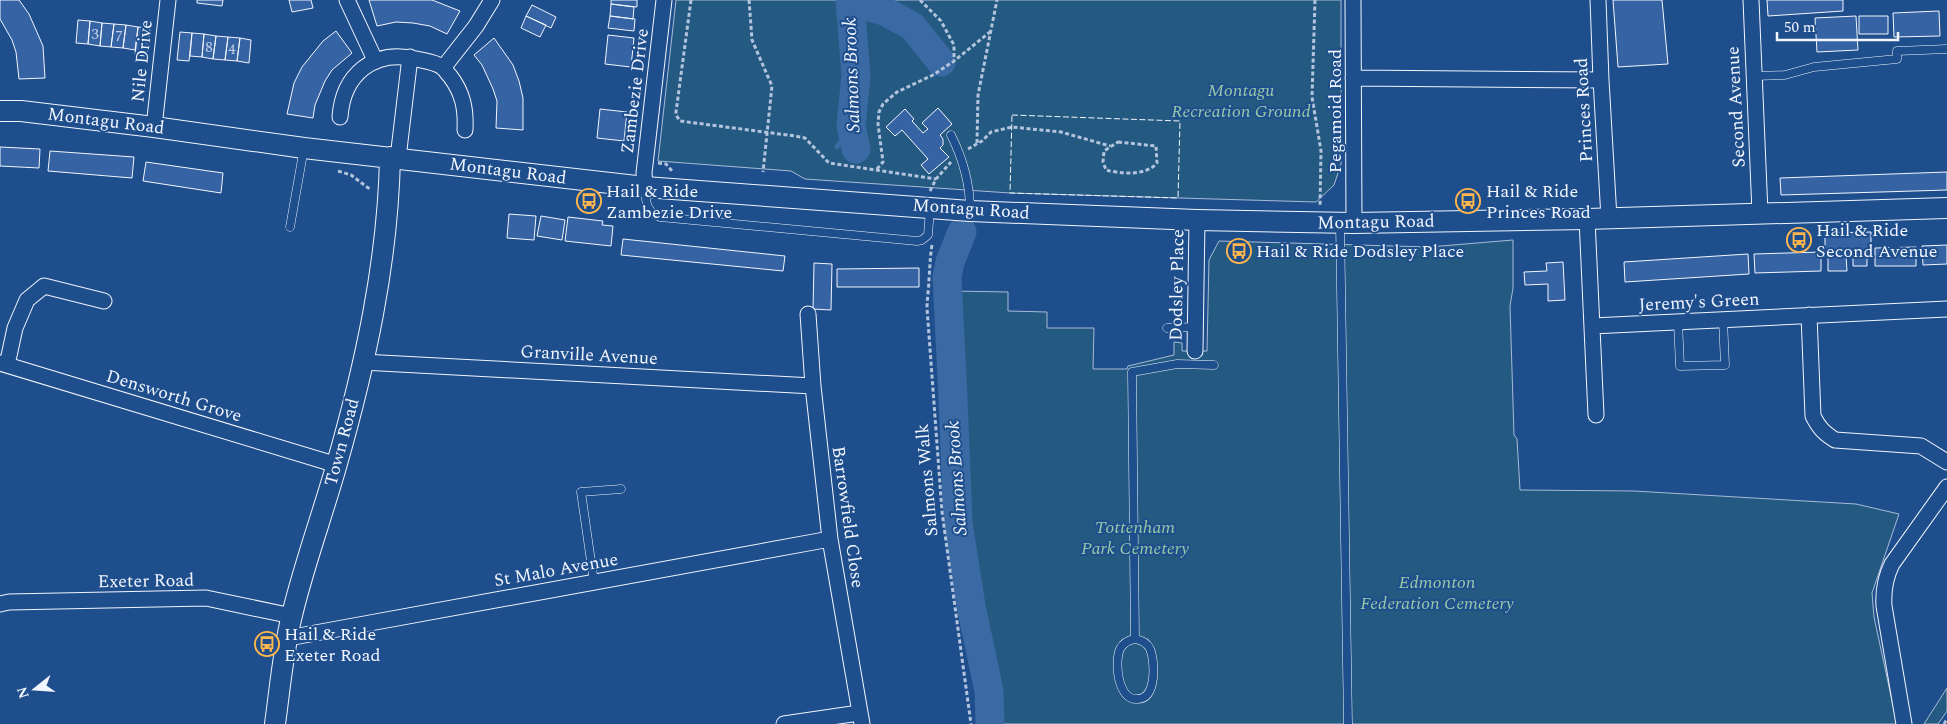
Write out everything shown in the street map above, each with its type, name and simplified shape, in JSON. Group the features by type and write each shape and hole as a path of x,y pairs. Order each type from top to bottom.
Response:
{"main road":[{"name":"Montagu Road","path":"0,111 21,111 304,148 645,187 930,199 970,210 1197,220 1347,223 1587,219 1947,208"},
{"name":"Town Road","path":"275,724 292,616 337,465 362,362 382,261 394,158"}],"street":[{"name":"Nile Drive","path":"154,127 168,0"},
{"path":"347,0 375,60"},
{"path":"443,68 476,26 492,0"},
{"name":"Zambezie Drive","path":"645,187 644,173 664,0"},
{"name":"Pegamoid Road","path":"1347,223 1353,78 1353,0"},
{"name":"Princes Road","path":"1598,0 1609,218"},
{"name":"Second Avenue","path":"1751,0 1760,213"},
{"path":"340,117 341,104 354,76 375,60 390,57 410,57 430,62 443,68 462,95 466,114 465,130"},
{"path":"394,158 410,57"},
{"path":"1353,78 1601,80"},
{"path":"1587,219 1596,415"},
{"name":"Dodsley Place","path":"1195,357 1197,220"},
{"path":"3,364 27,300 44,286 104,301"},
{"name":"Jeremy's Green","path":"1592,326 1947,309"},
{"name":"Barrowfield Close","path":"808,314 813,386 830,539 861,718"},
{"path":"1809,315 1813,416 1818,427 1825,434 1836,440 1921,446 1947,462"},
{"name":"Granville Avenue","path":"362,362 813,386"},
{"name":"Densworth Grove","path":"3,364 337,465"},
{"path":"1904,724 1883,591 1886,576 1892,564 1947,487"},
{"name":"St Malo Avenue","path":"288,638 830,539"},
{"name":"Exeter Road","path":"0,604 9,602 206,598 292,616"},
{"path":"784,724 861,718"}],"lane":[{"path":"1753,76 1785,76 1814,67 1897,59 1897,51 1947,49"},
{"path":"951,135 960,155 970,191 970,210"},
{"path":"290,227 304,148"},
{"path":"645,187 648,209 652,215 660,217 917,241 922,240 928,235 930,199"},
{"path":"1347,223 1348,724"},
{"path":"1678,322 1680,366 1725,365 1723,320"},
{"path":"1167,328 1196,327"},
{"path":"1135,639 1132,372 1177,364 1195,357 1214,365"},
{"path":"594,582 581,492 621,489"},
{"path":"1135,639 1141,640 1150,650 1153,669 1152,688 1143,698 1137,700 1130,698 1121,689 1118,669 1119,650 1128,640 1135,639"}],"path":[{"path":"690,0 676,112 677,119 684,122 805,138 829,163 936,179"},
{"path":"749,0 752,40 772,86 763,172"},
{"path":"920,0 941,21 954,45 954,61"},
{"path":"977,143 978,95 997,0"},
{"path":"1315,0 1312,97 1321,151 1320,206"},
{"path":"877,169 883,162 878,124 879,112 883,104 897,92 933,75 954,61 990,32"},
{"path":"930,199 936,179 944,168 991,132 1012,127 1061,132 1110,146 1118,142 1156,146 1157,164 1143,172 1106,170 1102,155 1110,146"},
{"path":"346,173 365,183 372,190"},
{"name":"Salmons Walk","path":"928,235 932,246 929,261 927,308 942,512 971,724"},
{"path":"1944,724 1947,719"}],"green space":[{"name":"Montagu Recreation Ground","path":"676,0 1341,0 1341,164 1334,185 1316,202 1010,193 805,179 791,171 658,161"},
{"path":"1513,240 1513,288 1510,306 1514,435 1517,439 1520,490 1634,491 1856,504 1899,514 1872,593 1874,617 1897,724 994,724 992,690 979,628 962,525 952,291 1008,292 1008,311 1047,312 1047,328 1094,328 1093,369 1127,369 1128,366 1174,355 1174,342 1182,343 1182,351 1207,351 1209,260 1219,241 1429,247"},
{"path":"1947,688 1947,711 1938,724 1924,724"}],"building":[{"path":"0,0 19,0 29,14 43,46 45,78 19,79 16,52 12,40 0,19"},
{"path":"197,0 223,0 222,6 197,3"},
{"path":"289,0 311,0 313,8 292,12"},
{"path":"369,0 432,0 460,11 447,34 430,26 413,23 396,22 377,26"},
{"path":"611,0 637,0 637,7 611,4"},
{"path":"1613,0 1662,0 1668,64 1618,67"},
{"path":"1767,0 1843,0 1843,11 1768,16"},
{"path":"611,4 634,7 633,19 610,16"},
{"path":"532,5 556,17 551,28 526,16"},
{"path":"1939,11 1940,36 1894,37 1893,13"},
{"path":"526,16 546,25 540,37 521,28"},
{"path":"610,16 635,19 634,31 608,28"},
{"path":"1856,16 1858,50 1817,52 1815,18"},
{"path":"1859,16 1888,16 1888,34 1859,34"},
{"path":"78,20 90,21 88,44 76,43"},
{"path":"90,21 102,23 100,46 88,44"},
{"path":"102,23 114,24 111,47 100,46"},
{"path":"114,24 126,25 123,48 111,47"},
{"path":"126,25 138,27 135,50 123,48"},
{"path":"138,27 150,28 147,56 135,55"},
{"path":"336,31 352,53 332,70 325,81 315,105 313,118 287,114 294,83 302,67 323,41"},
{"path":"180,32 192,33 189,61 177,60"},
{"path":"192,33 204,34 202,57 190,56"},
{"path":"204,34 216,36 213,59 202,57"},
{"path":"608,35 634,38 631,67 605,64"},
{"path":"216,36 228,37 225,60 213,59"},
{"path":"228,37 240,38 237,61 225,60"},
{"path":"240,38 251,40 249,63 237,61"},
{"path":"494,38 513,65 519,81 523,98 523,130 496,128 497,101 482,65 474,55"},
{"path":"938,108 952,124 940,135 943,139 943,145 940,148 949,157 929,174 921,165 928,159 902,130 895,136 886,127 905,109 914,119 912,121 923,133 928,129 922,123"},
{"path":"600,109 627,112 624,141 597,138"},
{"path":"0,147 40,149 39,168 0,166"},
{"path":"50,151 134,157 132,178 48,171"},
{"path":"146,162 223,173 221,193 143,181"},
{"path":"1947,172 1947,190 1781,195 1780,178"},
{"path":"509,214 536,216 534,240 507,238"},
{"path":"541,216 565,220 562,240 537,236"},
{"path":"568,217 603,221 602,225 613,226 611,246 565,241"},
{"path":"1871,232 1871,251 1867,252 1867,266 1853,266 1853,254 1846,255 1847,271 1828,271 1828,255 1825,256 1825,233"},
{"path":"623,239 785,256 783,271 621,255"},
{"path":"1947,245 1947,264 1923,265 1922,246"},
{"path":"1916,247 1916,266 1875,266 1875,248"},
{"path":"1821,252 1821,271 1755,273 1754,254"},
{"path":"1748,254 1749,274 1625,282 1624,262"},
{"path":"1563,262 1565,300 1548,301 1548,284 1525,285 1524,272 1547,271 1546,263"},
{"path":"814,263 832,264 831,310 813,309"},
{"path":"919,268 919,287 837,287 837,269"}],"waterway":[{"name":"Salmons Brook","path":"850,0 856,75 851,126 856,149"},
{"name":"Salmons Brook","path":"850,1 884,11 912,26 941,62"},
{"path":"837,147 851,126"},
{"name":"Salmons Brook","path":"962,232 950,262 947,277 958,523 971,606 989,691 990,724"}],"fence":[{"path":"1012,115 1180,121 1178,198 1010,193 1012,115"}],"place":[{"name":"Hail & Ride Zambezie Drive","path":"589,201"},
{"name":"Hail & Ride Princes Road","path":"1468,201"},
{"name":"Hail & Ride Second Avenue","path":"1799,240"},
{"name":"Hail & Ride Dodsley Place","path":"1239,251"},
{"name":"Hail & Ride Exeter Road","path":"267,644"}],"park label":[{"name":"Tottenham Park Cemetery","path":"1135,537"},
{"name":"Edmonton Federation Cemetery","path":"1437,592"}]}
